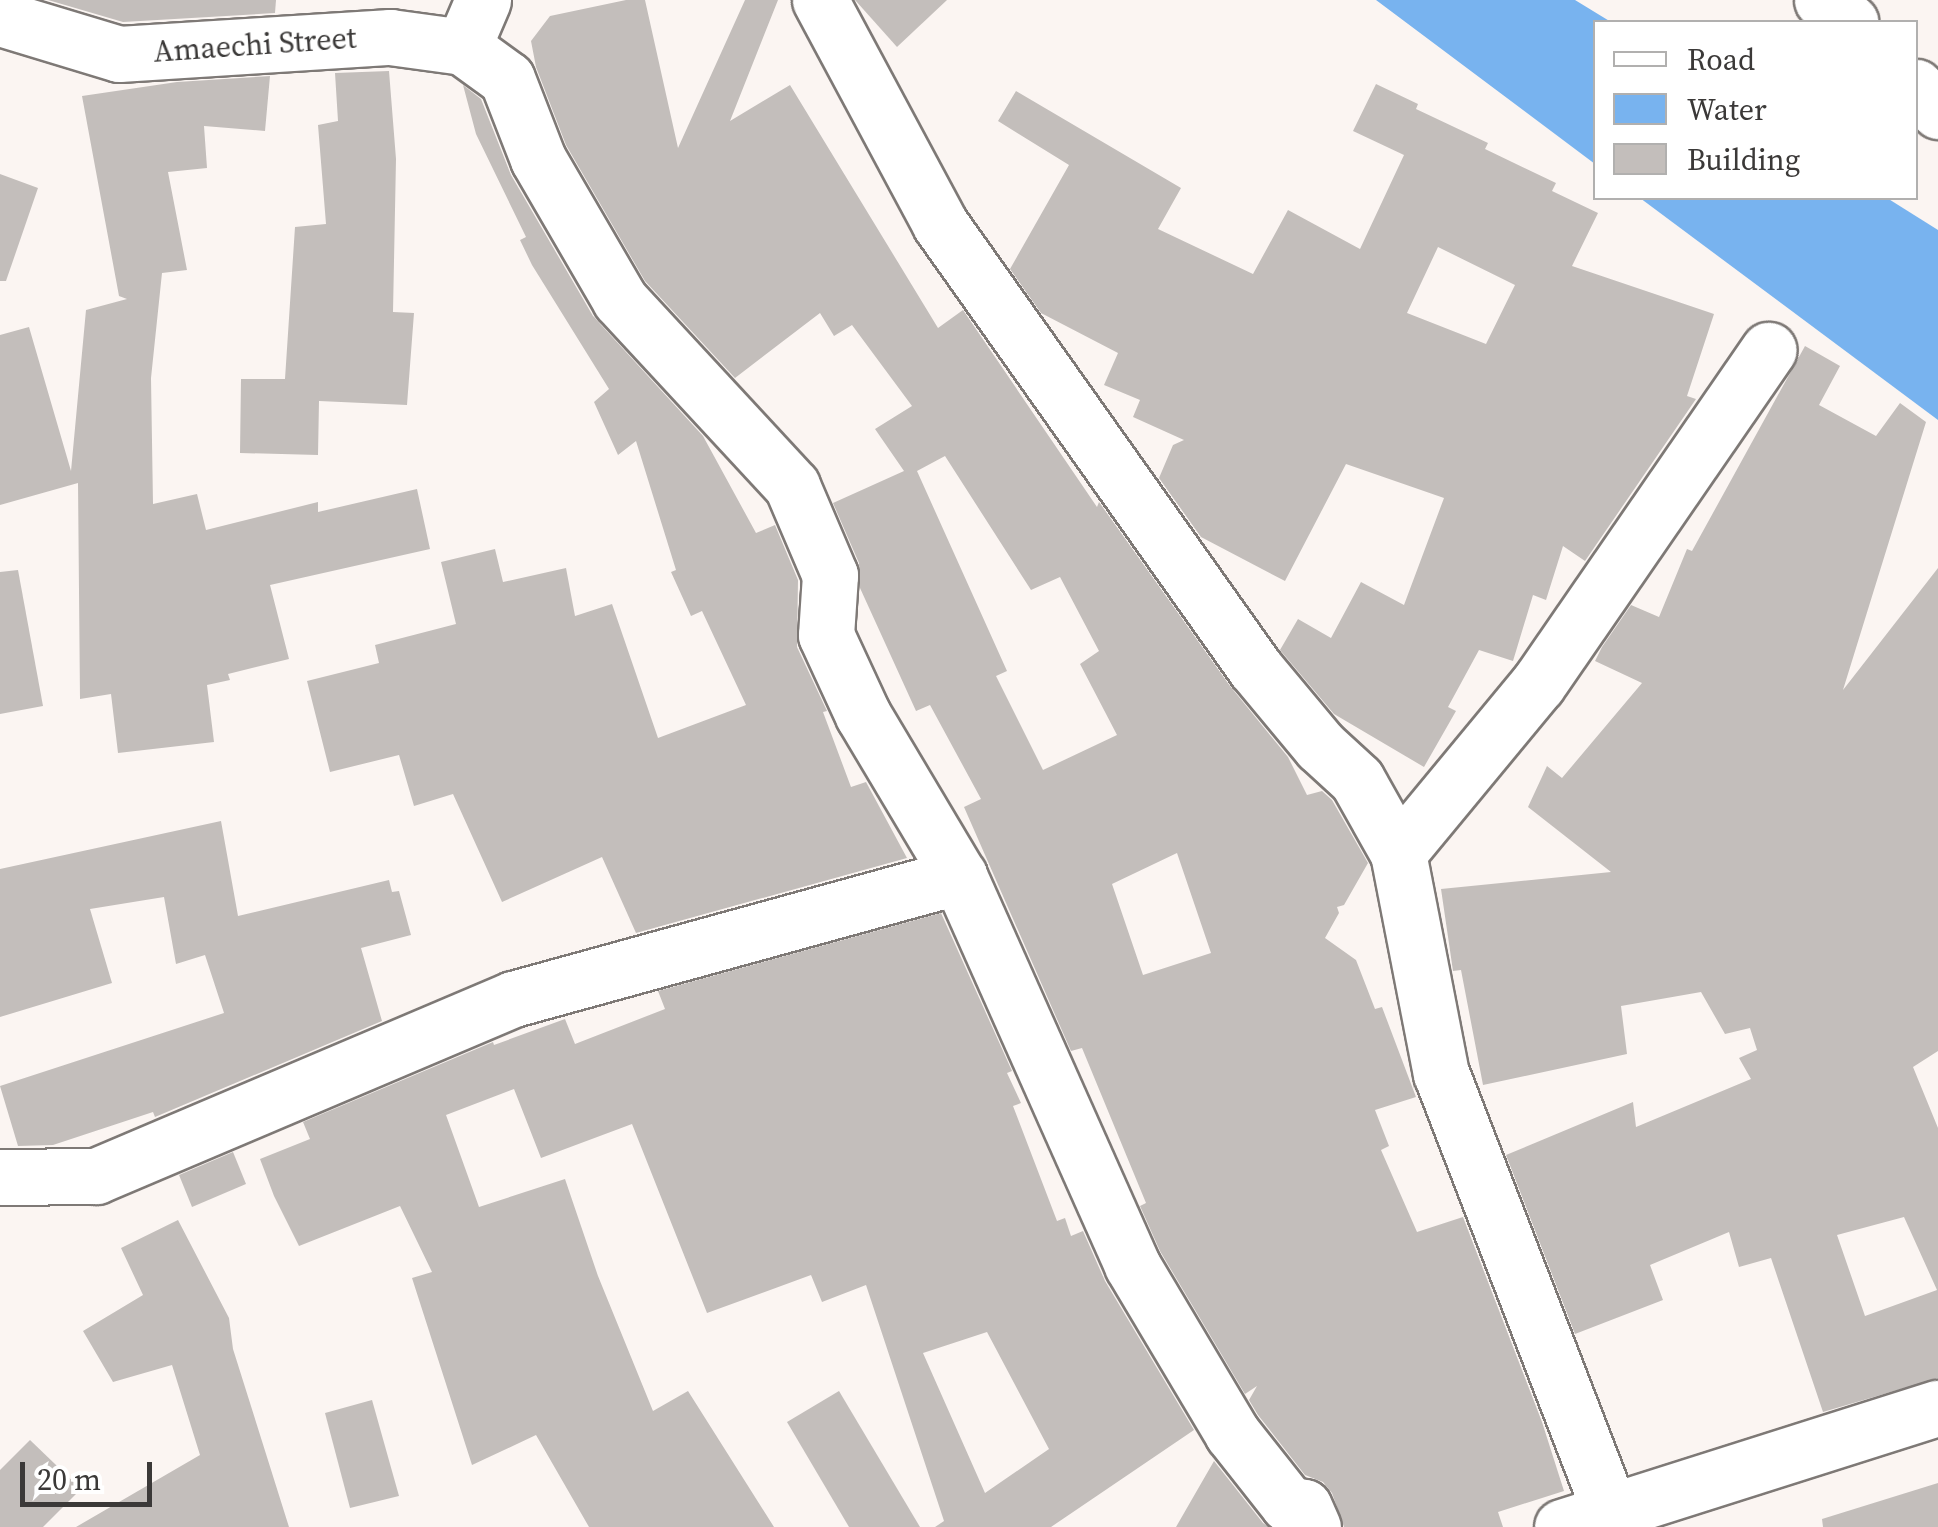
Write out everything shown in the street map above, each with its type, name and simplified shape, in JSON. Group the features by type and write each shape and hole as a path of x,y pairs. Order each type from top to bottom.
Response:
{"street":[{"path":"820,0 940,224 1255,668 1320,746 1357,780 1398,853 1441,1074 1586,1519 1938,1408"},
{"path":"1822,0 1847,20"},
{"name":"Amaechi Street","path":"0,18 119,54 390,37 473,24"},
{"path":"473,24 507,79 538,160 620,300 792,486 830,575 826,635 863,716 958,876 1132,1265 1232,1433 1288,1504 1304,1506 1313,1527"},
{"path":"1918,88 1938,110"},
{"path":"1398,853 1538,684 1768,350"},
{"path":"0,1177 96,1176 513,999 958,876"}],"water":[{"path":"1376,0 1575,0 1608,20 1593,20 1593,163"},
{"path":"1643,200 1890,200 1938,230 1938,420"}],"building":[{"path":"48,0 276,0 275,13 123,22"},
{"path":"626,0 645,0 678,148 745,0 778,0 730,121 790,85 938,328 963,310 1097,507 1099,502 1230,686 1288,757 1307,795 1322,791 1332,800 1368,863 1344,905 1337,907 1339,913 1325,938 1356,960 1375,1009 1382,1007 1416,1097 1375,1110 1389,1146 1381,1150 1417,1232 1463,1217 1542,1422 1564,1491 1498,1512 1503,1527 1344,1527 1332,1493 1323,1482 1305,1475 1258,1415 1249,1400 1257,1386 1245,1394 1160,1251 1140,1206 1146,1203 1082,1048 1071,1051 964,807 981,799 930,705 916,711 860,588 859,563 833,503 904,471 875,429 912,406 852,325 834,336 820,313 735,378 645,281 566,145 536,67 531,41 550,16","holes":["945,456 1031,590 1060,577 1099,651 1080,664 1117,735 1043,770 996,676 1007,671 917,471","1177,853 1211,953 1143,975 1112,884"]},
{"path":"855,0 947,0 897,47"},
{"path":"389,71 396,159 393,312 414,313 407,405 319,401 318,455 240,453 241,379 285,379 295,227 326,224 318,125 338,121 335,73"},
{"path":"270,76 265,131 204,126 207,168 168,172 187,270 162,273 151,378 153,504 197,494 206,530 318,502 318,512 417,489 430,549 270,585 289,659 228,674 230,680 207,685 214,742 118,753 111,694 80,699 78,483 0,505 0,335 29,327 71,471 86,310 127,299 119,296 82,96 177,82"},
{"path":"1376,84 1418,104 1416,109 1488,143 1485,149 1556,183 1552,191 1598,213 1572,266 1714,314 1687,396 1696,399 1585,561 1563,546 1546,600 1533,595 1513,661 1479,650 1448,707 1456,711 1424,767 1334,714 1280,650 1298,619 1331,638 1361,582 1404,605 1444,498 1346,464 1285,581 1201,537 1159,478 1173,445 1184,440 1133,417 1140,400 1104,385 1118,353 1041,313 1010,269 1069,165 998,121 1016,91 1181,188 1158,229 1253,274 1288,210 1360,249 1404,155 1353,131","holes":["1438,247 1515,285 1486,344 1407,313"]},
{"path":"463,85 481,99 511,175 593,316 703,436 756,533 775,525 798,580 797,647 827,711 823,712 851,787 866,782 907,858 636,933 602,857 502,902 453,794 414,806 399,755 330,772 307,681 379,663 375,645 456,624 441,562 495,549 503,582 566,568 575,616 612,604 658,738 746,705 702,611 691,616 671,572 676,570 636,441 618,455 594,402 609,389 532,265 520,240 526,237 476,134"},
{"path":"0,174 38,188 6,281 0,281"},
{"path":"1805,346 1840,366 1819,405 1876,436 1900,403 1926,422 1843,690 1938,568 1938,1051 1913,1067 1938,1128 1938,1378 1823,1412 1771,1258 1739,1267 1729,1232 1650,1265 1663,1300 1575,1334 1506,1155 1633,1102 1636,1127 1751,1079 1739,1058 1757,1050 1750,1028 1725,1034 1701,992 1621,1006 1627,1054 1483,1085 1461,970 1453,971 1441,889 1611,872 1528,807 1547,766 1562,778 1642,683 1595,661 1631,605 1659,617 1687,549 1692,551","holes":["1904,1217 1937,1290 1865,1316 1837,1235"]},
{"path":"18,570 43,706 0,714 0,572"},
{"path":"221,821 238,916 389,880 392,892 399,891 411,935 361,948 382,1021 155,1117 153,1112 53,1145 18,1146 0,1086 224,1013 205,955 176,964 164,897 90,909 112,983 0,1017 0,869"},
{"path":"941,913 1012,1071 1007,1073 1021,1103 1013,1106 1057,1221 1065,1218 1071,1236 1083,1231 1105,1281 1194,1430 1051,1527 935,1527 944,1521 866,1285 822,1302 811,1275 707,1313 632,1124 541,1158 514,1089 446,1115 479,1207 565,1179 598,1276 653,1411 688,1391 774,1527 589,1527 536,1435 472,1465 412,1278 432,1272 400,1206 299,1246 260,1159 310,1139 303,1122 493,1042 494,1045 565,1019 575,1044 665,1009 658,991","holes":["987,1332 1049,1449 985,1493 923,1353"]},
{"path":"233,1152 246,1184 192,1207 179,1175"},
{"path":"178,1220 229,1318 233,1349 289,1527 76,1527 200,1455 172,1365 113,1382 83,1331 143,1295 121,1248"},
{"path":"839,1391 920,1527 849,1527 787,1422"},
{"path":"372,1400 399,1496 350,1508 325,1413"},
{"path":"30,1440 81,1489 43,1527 0,1527 0,1470"},
{"path":"1214,1461 1263,1523 1269,1527 1176,1527"},
{"path":"1938,1483 1938,1527 1823,1527 1822,1519"}]}
